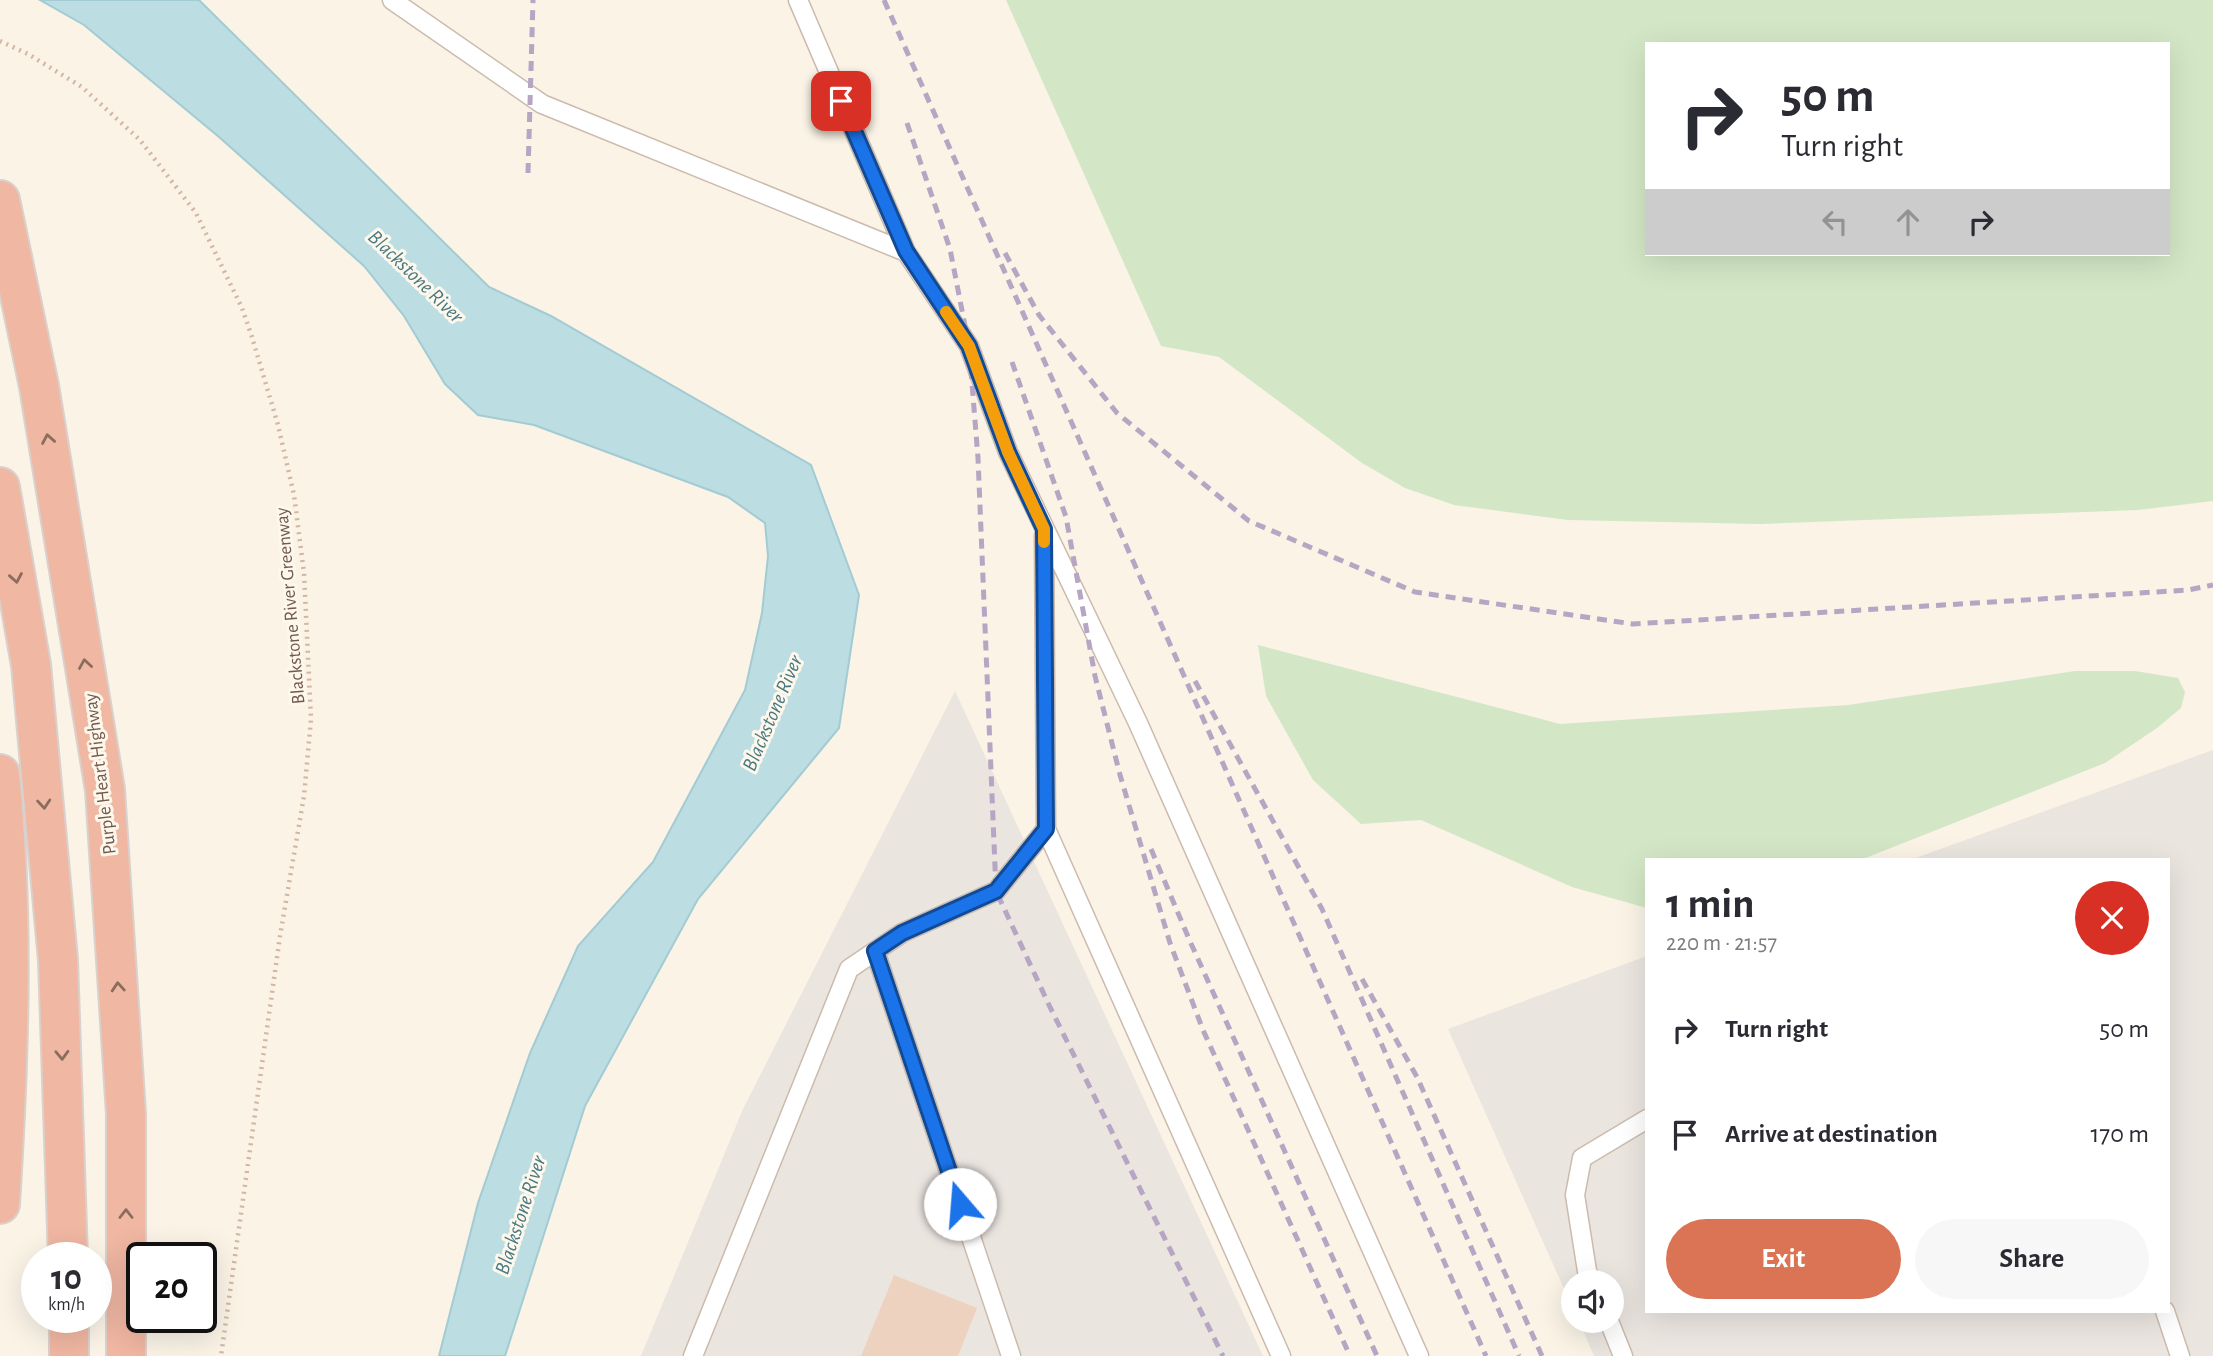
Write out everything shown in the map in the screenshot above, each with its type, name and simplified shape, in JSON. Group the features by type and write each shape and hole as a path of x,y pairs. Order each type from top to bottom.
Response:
{"highway":[{"name":"Purple Heart Highway","path":"0,200 39,386 105,790 126,1114 126,1356"},
{"path":"0,487 32,665 57,946 67,1242"},
{"path":"0,774 7,851 8,1038 0,1204"},
{"path":"69,1333 69,1356"}],"lane":[{"path":"392,0 542,104 906,251"},
{"path":"798,0 906,251 969,346 1008,452 1138,723 1419,1356"},
{"path":"1044,529 1046,829 1281,1356"},
{"path":"693,1356 849,969 902,933 996,891 1046,829"},
{"path":"875,951 1011,1356"},
{"path":"1587,1270 1575,1195 1582,1158 1645,1120"},
{"path":"2166,1313 2180,1356"},
{"path":"1614,1333 1623,1356"}],"path":[{"name":"Blackstone River Greenway","path":"0,41 82,87 140,140 196,213 242,308 278,425 294,495 307,611 311,719 304,796 280,936 221,1356"}],"shaded area":[{"path":"955,691 1263,1356 641,1356 743,1109"},
{"path":"2213,750 2213,1356 1594,1356 1584,1333 1624,1333 1624,1270 1561,1270 1561,1282 1448,1029 1645,957 1645,1313 2170,1313 2170,858 1916,858"}],"green space":[{"path":"1006,0 2213,0 2213,501 2138,510 1761,524 1568,520 1454,505 1405,488 1362,463 1219,357 1161,346"},
{"path":"1258,645 1560,724 1848,705 2075,671 2135,671 2178,678 2185,692 2181,708 2157,728 2105,763 1866,858 1645,858 1645,907 1572,887 1421,820 1361,824 1313,780 1266,696"}],"water":[{"name":"Blackstone River","path":"40,0 199,0 489,287 551,316 811,465 859,595 839,728 698,899 585,1106 505,1356 439,1356 478,1203 530,1053 578,946 653,862 745,690 762,613 768,556 765,523 728,497 534,425 478,415 445,384 404,316 364,266 219,137 84,25"}],"building":[{"path":"894,1275 977,1308 958,1356 861,1356"}],"railway":[{"path":"528,173 533,0"},
{"path":"884,0 1486,1356"},
{"path":"907,123 950,249 969,346 978,458 996,891 1049,1005 1223,1356"},
{"path":"1005,253 1039,315 1117,413 1249,521 1415,592 1633,624 2188,590 2213,585"},
{"path":"1012,362 1066,517 1095,676 1120,775 1170,943 1203,1030 1350,1356"},
{"path":"1195,681 1322,909 1519,1356"},
{"path":"1151,849 1377,1356"},
{"path":"1362,979 1417,1077 1542,1356"}],"slow traffic":[{"path":"946,312 969,346 1008,452 1044,529 1044,542"}],"route":[{"path":"841,101 906,251 969,346 1008,452 1044,529 1046,829 996,891 902,933 875,951 960,1204"}]}
